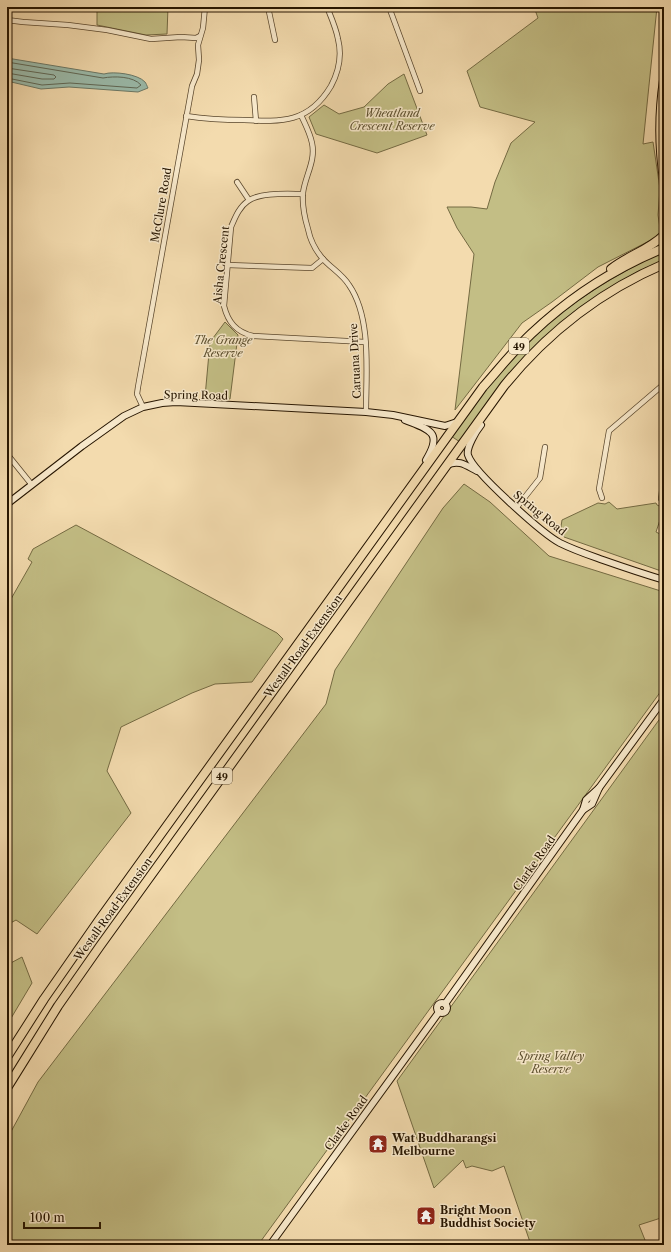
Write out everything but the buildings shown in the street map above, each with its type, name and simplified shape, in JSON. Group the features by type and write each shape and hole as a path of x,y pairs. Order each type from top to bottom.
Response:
{"highway":[{"path":"664,80 659,120 664,180"},
{"path":"594,285 612,268 626,258 650,246 664,235"},
{"name":"Westall Road Extension","path":"7,1057 48,993 94,926 483,387 530,335 564,305 594,285 634,262 664,248"},
{"name":"Westall Road Extension","path":"7,1088 58,1006 105,939 514,374 541,345 584,310 623,284 664,264"}],"main road":[{"name":"Spring Road","path":"514,374 503,394 476,432 468,453 479,472 517,508 559,543 572,549 664,580"},
{"name":"Spring Road","path":"7,504 113,423 143,407 162,403 176,402 366,412 393,415 445,426 458,422"},
{"name":"Spring Road","path":"393,415 426,429 434,438 434,446 406,494"},
{"name":"Spring Road","path":"446,466 454,462 461,463 479,472"},
{"name":"Clarke Road","path":"270,1245 439,1012 444,1013 446,1011 447,1008 445,1004 583,810 592,804 600,788 664,699"}],"street":[{"name":"McClure Road","path":"143,407 137,394 138,387 186,116 192,86 197,74 199,60 198,45 203,28 205,7"},
{"path":"268,7 275,40"},
{"path":"186,116 210,119 272,122 301,115 315,105 332,85 340,60 338,39 327,7"},
{"path":"389,7 420,91"},
{"path":"7,20 107,30 151,39 181,37 196,38 200,36"},
{"path":"254,97 256,121"},
{"name":"Caruana Drive","path":"301,115 308,130 312,144 312,159 303,194 304,212 308,230 315,247 323,259 350,285 357,300 361,313 365,342 366,412"},
{"path":"237,182 249,200 266,195 303,194"},
{"name":"Aisha Crescent","path":"249,200 236,216 231,227 224,306 226,315 234,326 243,334 253,336 365,342"},
{"path":"228,265 312,268 323,259"},
{"path":"602,498 599,489 609,431 664,384"},
{"path":"517,508 540,478 545,447"},
{"path":"7,454 32,484"},
{"path":"664,474 661,499 664,502"}],"green space":[{"path":"97,7 168,7 167,34 146,35 97,25"},
{"path":"534,7 657,7 643,144 653,142 660,189 658,215 661,235 598,267 522,323 455,410 474,254 457,228 447,207 487,209 495,182 511,143 535,122 480,107 467,71 538,18"},
{"name":"Wheatland Crescent Reserve","path":"404,74 427,135 377,153 316,134 309,117 324,105 339,114 364,107 388,84"},
{"path":"664,252 664,260 637,272 603,292 568,317 460,442 451,436 503,367 544,327 589,293 613,278"},
{"name":"The Grange Reserve","path":"225,322 238,335 230,399 205,397 210,342"},
{"path":"464,484 490,502 549,556 664,592 664,687 258,1245 7,1245 7,1139 38,1082 326,704 335,670 443,508"},
{"path":"609,502 617,509 656,503 664,508 656,532 664,536 664,572 564,537 560,533 562,520 598,503 605,504"},
{"path":"76,525 277,633 283,639 252,682 215,684 192,693 121,727 107,771 131,813 37,934 16,920 7,925 7,606 32,562 28,559 33,549"},
{"name":"Spring Valley Reserve","path":"664,713 664,1217 639,1225 647,1245 531,1245 504,1166 492,1171 472,1166 466,1168 463,1160 434,1188 397,1081"},
{"path":"22,957 32,983 7,1025 7,965"}],"water":[{"path":"7,58 104,74 119,73 131,75 142,79 148,88 138,92 69,87 41,89 7,81"}],"place":[{"name":"Wat Buddharangsi Melbourne","path":"378,1144"},
{"name":"Bright Moon Buddhist Society","path":"426,1216"}]}
